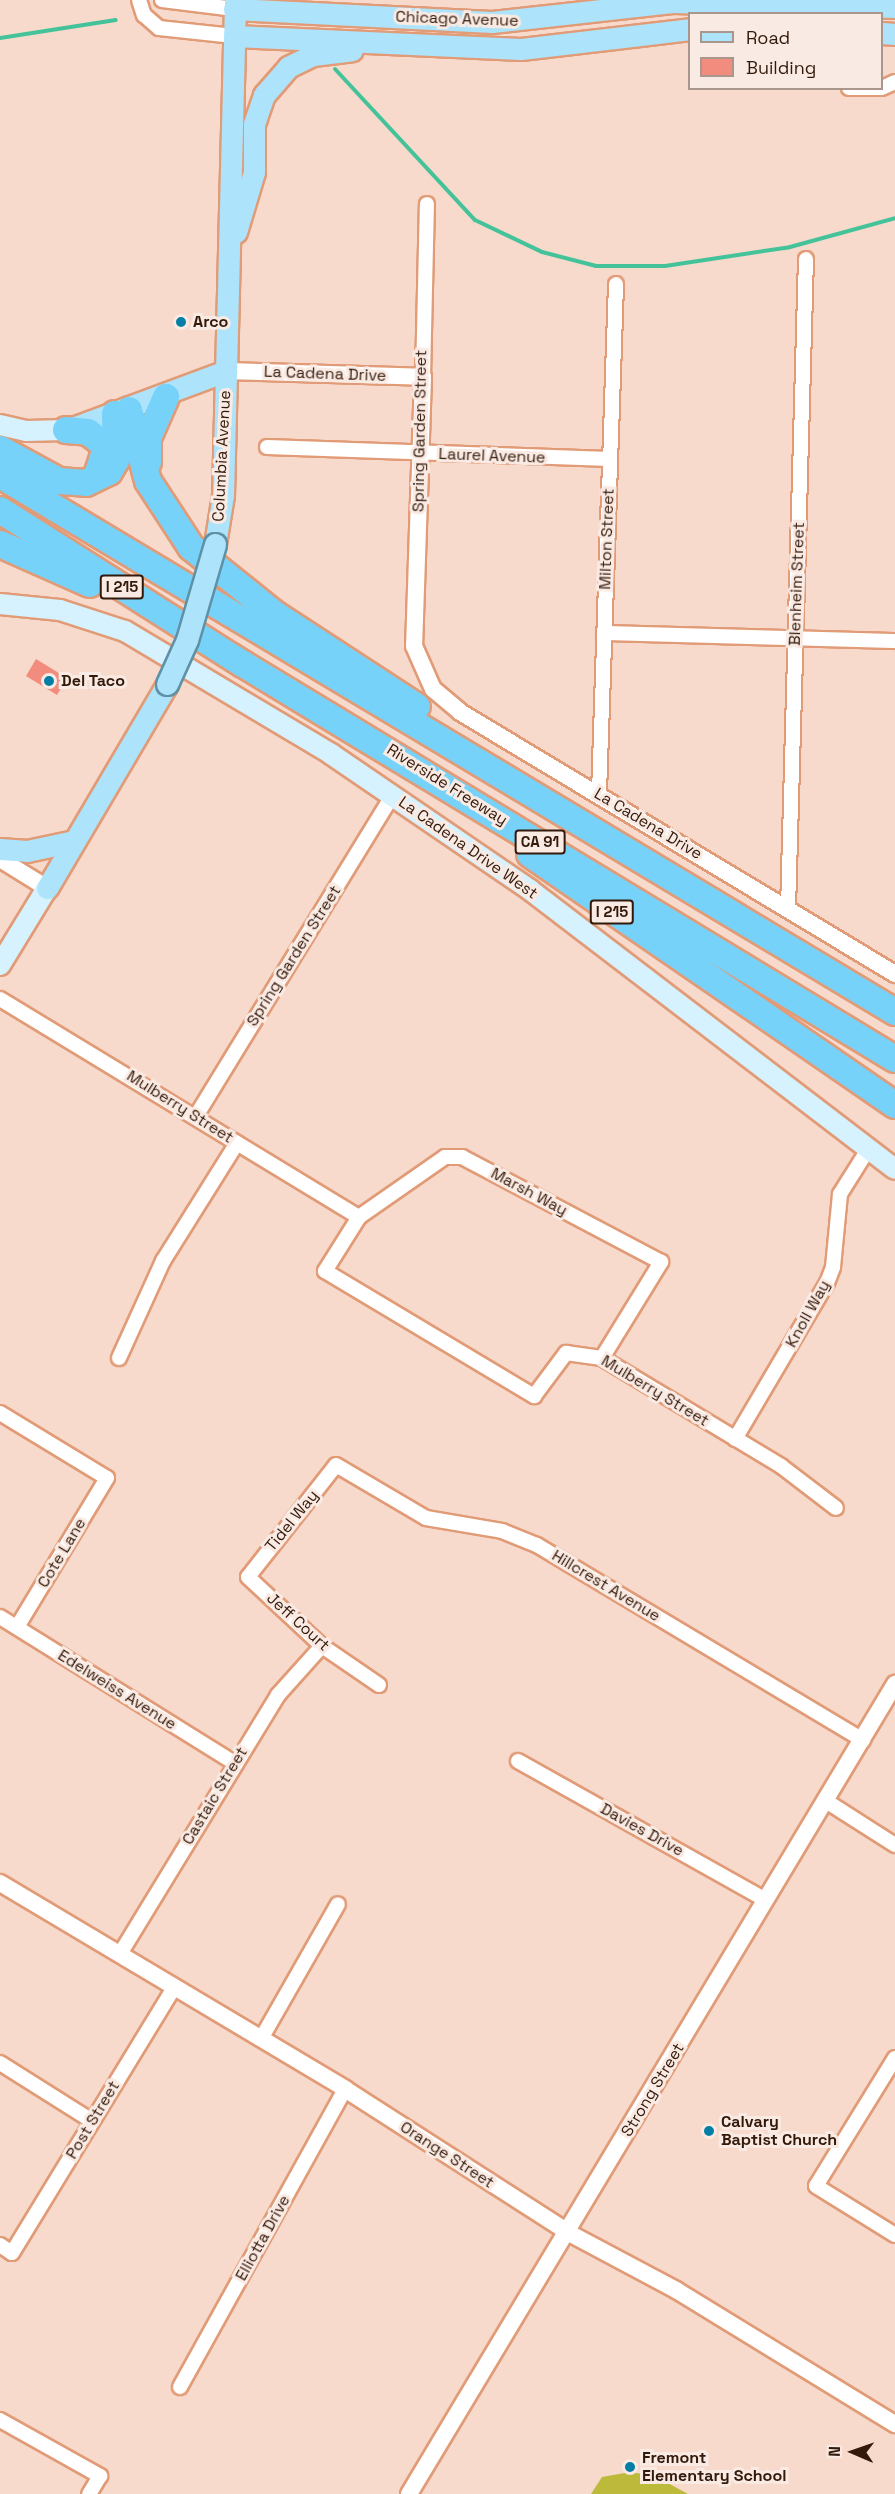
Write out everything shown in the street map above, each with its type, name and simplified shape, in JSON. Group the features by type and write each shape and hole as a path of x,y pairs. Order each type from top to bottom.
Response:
{"highway":[{"path":"148,481 148,438 166,397"},
{"path":"122,412 148,481 192,547 276,615 441,723 498,775"},
{"path":"0,449 59,481 86,483 109,472 116,460 122,412"},
{"path":"66,430 95,435 105,451 98,473 86,483"},
{"name":"Riverside Freeway","path":"0,475 895,1012"},
{"name":"Riverside Freeway","path":"0,510 243,664 332,713 895,1059"},
{"path":"0,544 85,581 209,653 243,664"},
{"name":"I 215","path":"332,713 895,1106"},
{"path":"749,971 895,1071"}],"main road":[{"name":"Chicago Avenue","path":"235,5 492,22 672,2 838,9 895,7"},
{"name":"Columbia Avenue","path":"0,965 167,684 203,594 215,544 223,495 235,5"},
{"name":"Chicago Avenue","path":"234,36 521,49 688,28"},
{"path":"229,248 254,172 255,124 276,79 288,67 313,55 418,45"},
{"path":"0,425 26,432 66,430 166,397 226,371"},
{"name":"La Cadena Drive West","path":"0,604 60,610 125,631 392,796 563,914 895,1168"},
{"path":"0,849 27,851 74,841"}],"street":[{"path":"139,0 144,15 159,28 234,36"},
{"path":"162,0 235,5"},
{"name":"Spring Garden Street","path":"417,657 427,204"},
{"name":"Blenheim Street","path":"788,910 806,259"},
{"name":"Milton Street","path":"599,794 616,284"},
{"name":"La Cadena Drive","path":"226,371 423,377"},
{"name":"Laurel Avenue","path":"267,447 610,459"},
{"path":"604,633 895,641"},
{"name":"La Cadena Drive","path":"417,657 443,700 895,974"},
{"name":"Spring Garden Street","path":"196,1116 392,796"},
{"path":"0,859 47,888"},
{"name":"Mulberry Street","path":"0,999 359,1217"},
{"path":"119,1358 163,1261 237,1143"},
{"name":"Knoll Way","path":"735,1439 827,1283 833,1267 840,1194 869,1148"},
{"name":"Marsh Way","path":"325,1271 359,1217 445,1157 462,1157 661,1262 602,1358"},
{"name":"Mulberry Street","path":"325,1271 534,1396 566,1353 602,1358 735,1439 836,1508"},
{"name":"Cote Lane","path":"0,1413 107,1478 17,1628"},
{"name":"Tidel Way","path":"248,1577 336,1465"},
{"name":"Hillcrest Avenue","path":"336,1465 426,1518 502,1531 537,1545 863,1740"},
{"name":"Jeff Court","path":"248,1577 322,1646 379,1685"},
{"name":"Edelweiss Avenue","path":"0,1617 235,1763"},
{"name":"Castaic Street","path":"120,1954 278,1695 322,1646"},
{"name":"Strong Street","path":"409,2494 568,2233 895,1684"},
{"name":"Davies Drive","path":"518,1761 766,1900"},
{"path":"826,1801 895,1845"},
{"name":"Orange Street","path":"0,1883 345,2089 568,2233 676,2290 895,2424"},
{"path":"261,2039 338,1904"},
{"name":"Post Street","path":"0,2245 12,2253 174,1988"},
{"path":"895,2058 816,2186 895,2235"},
{"path":"0,2063 92,2121"},
{"name":"Elliotta Drive","path":"180,2387 345,2089"},
{"path":"0,2420 100,2476 89,2494"}],"shaded area":[{"path":"630,2472 655,2476 688,2494 591,2494 602,2477"}],"building":[{"name":"Del Taco","path":"36,659 67,678 57,695 26,676"}],"waterway":[{"path":"0,38 116,20"},
{"path":"335,69 475,220 542,252 596,266 665,266 790,247 895,218"}],"place":[{"name":"Arco","path":"181,322"},
{"name":"Del Taco","path":"49,681"},
{"name":"Calvary Baptist Church","path":"709,2131"},
{"name":"Fremont Elementary School","path":"630,2467"}]}
